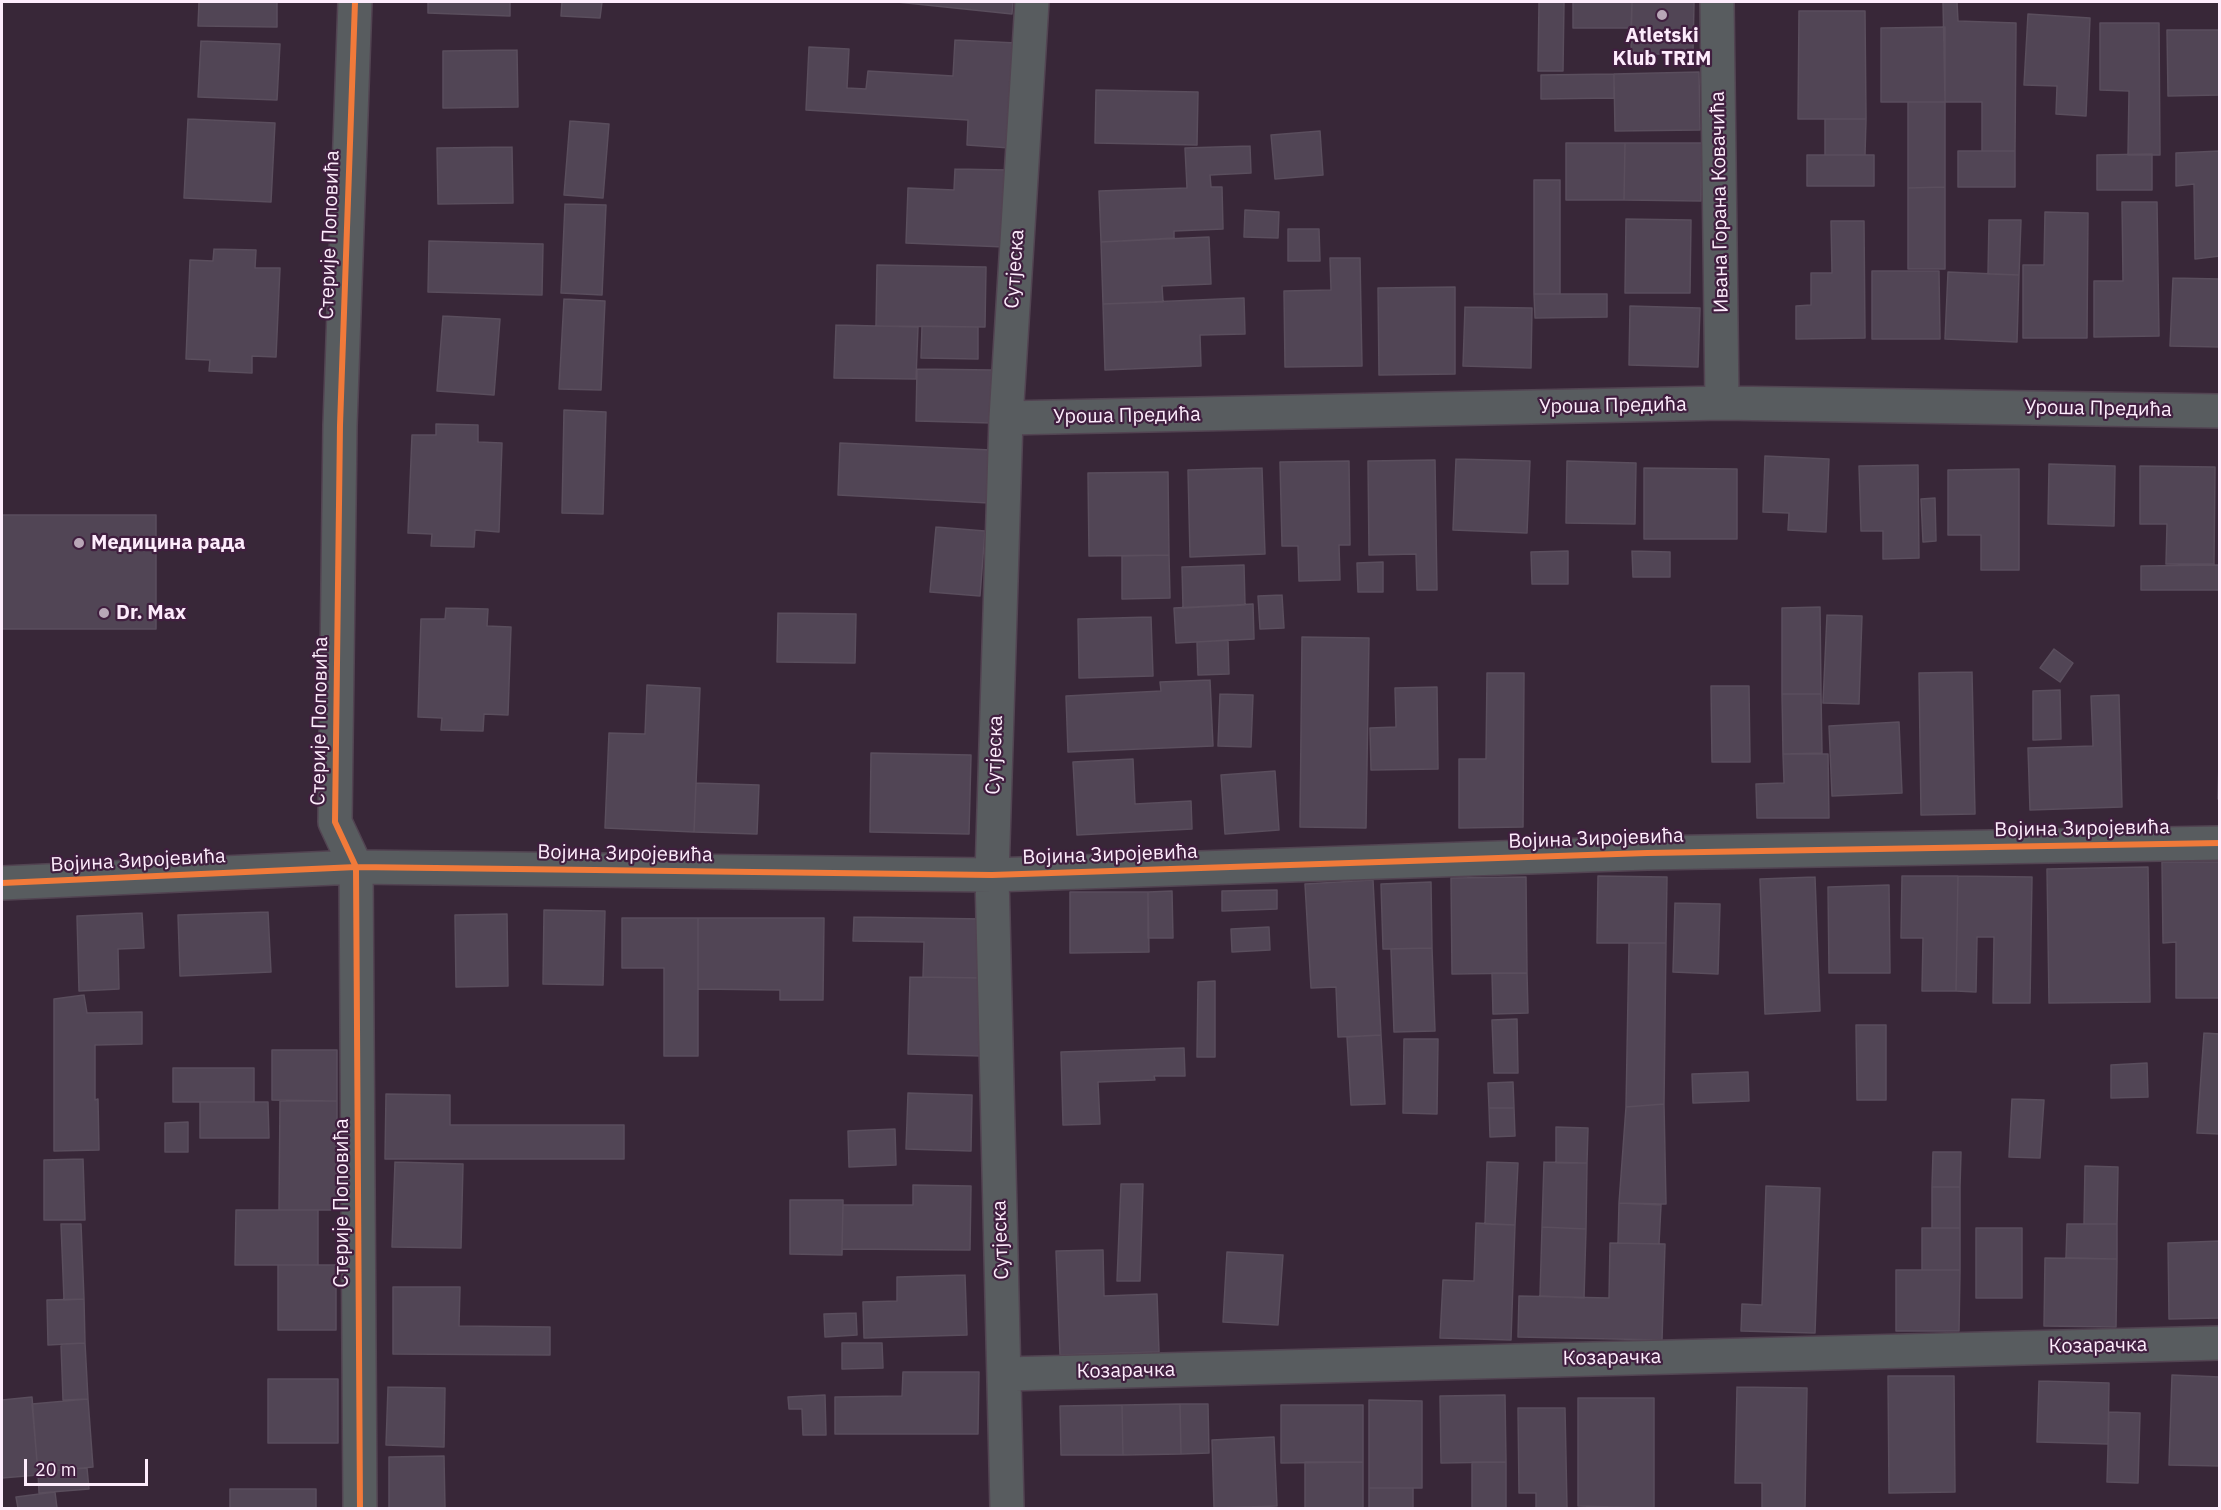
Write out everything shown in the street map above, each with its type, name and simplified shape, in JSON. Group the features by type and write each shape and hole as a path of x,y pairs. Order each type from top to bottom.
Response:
{"street":[{"name":"Стерије Поповића","path":"355,2 339,425 335,822 356,867 360,1509"},
{"name":"Сутјеска","path":"1007,1509 992,875 1006,418 1032,2"},
{"name":"Ивана Горана Ковачића","path":"1717,2 1722,403"},
{"name":"Уроша Предића","path":"1006,418 1722,403 2220,411"},
{"name":"Војина Зиројевића","path":"2,884 356,867 992,875 1635,853 2220,843"},
{"name":"Козарачка","path":"1005,1374 2220,1343"}],"building":[{"path":"199,2 277,2 277,27 198,26"},
{"path":"428,2 510,2 510,16 428,13"},
{"path":"562,2 602,2 600,18 561,16"},
{"path":"897,2 1013,2 1012,14"},
{"path":"1539,2 1564,2 1563,71 1538,71"},
{"path":"1573,2 1632,2 1631,28 1573,28"},
{"name":"Atletski Klub TRIM","path":"1632,2 1694,2 1693,54 1631,54"},
{"path":"1943,2 1957,2 1958,21 2016,23 2015,151 1982,151 1982,102 1945,102"},
{"path":"1799,11 1865,11 1866,119 1798,119"},
{"path":"2028,14 2090,18 2086,116 2056,114 2057,86 2024,85"},
{"path":"2100,23 2159,23 2160,155 2128,155 2129,91 2100,90"},
{"path":"1945,27 1945,102 1881,102 1881,28"},
{"path":"2167,30 2220,30 2220,95 2168,96"},
{"path":"955,40 1016,43 1010,148 967,145 968,120 806,110 809,47 849,49 847,88 866,89 868,71 953,76"},
{"path":"201,41 280,44 277,100 198,97"},
{"path":"517,50 518,107 443,108 443,51"},
{"path":"1699,72 1700,130 1615,131 1614,74"},
{"path":"1614,74 1614,98 1541,99 1541,75"},
{"path":"1096,90 1198,92 1197,145 1095,143"},
{"path":"1908,102 1945,102 1945,187 1908,188"},
{"path":"188,119 275,123 271,202 184,198"},
{"path":"1825,119 1866,119 1865,155 1825,155"},
{"path":"570,121 609,124 603,198 564,195"},
{"path":"1320,131 1323,175 1275,179 1271,135"},
{"path":"1566,143 1625,143 1624,200 1566,200"},
{"path":"1625,143 1702,143 1701,201 1624,200"},
{"path":"1250,146 1251,173 1210,175 1211,187 1222,187 1223,229 1174,231 1174,238 1101,242 1099,191 1187,188 1185,148"},
{"path":"512,147 513,203 438,204 437,148"},
{"path":"1958,151 2015,151 2015,187 1958,187"},
{"path":"2220,151 2220,256 2195,259 2194,184 2176,186 2176,153"},
{"path":"2152,154 2152,190 2097,190 2097,155"},
{"path":"1807,155 1874,155 1874,186 1807,186"},
{"path":"955,169 1008,170 1005,247 906,243 908,188 954,190"},
{"path":"1534,180 1560,180 1560,294 1534,294"},
{"path":"1945,187 1945,269 1908,269 1908,188"},
{"path":"2122,202 2157,202 2159,336 2094,337 2094,281 2123,281"},
{"path":"565,204 606,205 602,295 561,293"},
{"path":"1245,210 1279,212 1278,238 1244,237"},
{"path":"2045,212 2088,213 2087,338 2023,338 2023,265 2044,265"},
{"path":"1626,219 1691,220 1690,293 1625,293"},
{"path":"1989,220 2021,220 2019,275 1988,274"},
{"path":"1831,221 1864,221 1865,338 1796,339 1796,306 1811,305 1811,273 1832,273"},
{"path":"1288,229 1319,229 1320,261 1288,261"},
{"path":"1209,237 1211,284 1162,286 1163,302 1103,304 1101,242"},
{"path":"429,241 543,244 542,295 428,292"},
{"path":"214,249 256,250 255,268 280,268 276,357 252,356 252,373 209,371 210,360 186,359 190,260 213,261"},
{"path":"1330,258 1360,258 1362,366 1285,367 1284,291 1331,290"},
{"path":"877,265 986,267 985,327 876,326"},
{"path":"1872,271 1939,271 1940,339 1872,339"},
{"path":"1948,272 2019,275 2017,342 1945,339"},
{"path":"2173,278 2220,279 2220,347 2170,346"},
{"path":"1455,287 1455,374 1379,375 1378,288"},
{"path":"1534,294 1607,294 1607,317 1535,318"},
{"path":"1244,298 1245,334 1200,335 1201,366 1105,370 1103,304"},
{"path":"564,299 605,301 601,390 559,389"},
{"path":"1630,306 1700,308 1698,367 1629,365"},
{"path":"1465,307 1532,308 1531,368 1463,366"},
{"path":"443,316 500,319 494,395 437,391"},
{"path":"836,325 918,327 916,379 834,378"},
{"path":"922,326 978,327 978,359 921,358"},
{"path":"917,369 993,370 992,423 916,421"},
{"path":"564,410 606,412 603,514 562,513"},
{"path":"436,424 478,425 478,442 502,443 499,532 475,530 474,547 431,546 432,534 408,533 412,435 436,435"},
{"path":"840,443 991,450 989,503 838,495"},
{"path":"1765,456 1829,459 1826,532 1788,530 1789,513 1763,512"},
{"path":"1456,459 1530,461 1527,533 1453,530"},
{"path":"1435,460 1437,590 1417,590 1416,554 1369,555 1368,461"},
{"path":"1349,461 1350,545 1339,545 1340,580 1299,581 1298,546 1282,546 1280,462"},
{"path":"1567,461 1636,463 1635,524 1566,523"},
{"path":"2049,464 2115,466 2114,526 2048,524"},
{"path":"1918,465 1919,558 1883,559 1883,531 1861,531 1859,466"},
{"path":"2140,466 2215,467 2214,564 2166,564 2167,524 2140,524"},
{"path":"1262,468 1265,554 1190,557 1188,470"},
{"path":"1644,468 1737,469 1737,539 1644,539"},
{"path":"2019,469 2019,570 1981,570 1981,535 1948,535 1948,470"},
{"path":"1168,472 1169,555 1089,556 1088,473"},
{"path":"1935,498 1936,541 1923,542 1921,499"},
{"name":"Медицина рада","path":"2,515 156,515 156,629 2,629"},
{"path":"936,527 985,531 980,596 930,592"},
{"path":"1568,551 1568,584 1532,584 1531,552"},
{"path":"1632,551 1670,552 1670,577 1633,577"},
{"path":"1169,555 1170,598 1122,599 1122,556"},
{"path":"1383,562 1383,592 1358,592 1357,563"},
{"path":"1244,565 1245,605 1183,608 1182,567"},
{"path":"2220,565 2220,590 2141,590 2141,566"},
{"path":"1282,595 1284,628 1260,629 1258,596"},
{"path":"1253,604 1254,639 1176,643 1174,608"},
{"path":"1820,607 1821,694 1782,694 1782,608"},
{"path":"446,608 488,609 487,626 511,627 508,715 484,714 483,731 441,730 442,718 418,717 421,619 445,619"},
{"path":"778,613 856,614 855,663 777,662"},
{"path":"1827,615 1862,616 1859,704 1823,703"},
{"path":"1151,617 1153,676 1079,678 1078,619"},
{"path":"1302,637 1369,638 1366,828 1300,827"},
{"path":"1228,640 1229,674 1198,675 1197,642"},
{"path":"2054,649 2073,663 2060,682 2040,668"},
{"path":"1972,672 1975,814 1921,815 1919,673"},
{"path":"1487,673 1524,673 1523,827 1459,828 1459,759 1486,759"},
{"path":"1210,680 1213,746 1068,752 1066,696 1161,691 1160,682"},
{"path":"647,685 700,688 694,832 605,828 609,733 645,734"},
{"path":"1711,686 1749,686 1750,762 1712,762"},
{"path":"1437,687 1438,769 1371,770 1370,728 1396,727 1395,688"},
{"path":"2060,690 2061,739 2033,740 2033,691"},
{"path":"1220,694 1253,695 1251,747 1218,746"},
{"path":"1782,694 1821,694 1822,753 1783,754"},
{"path":"2119,695 2122,807 2030,810 2028,748 2093,746 2091,696"},
{"path":"1899,722 1902,793 1832,796 1829,726"},
{"path":"2220,724 2220,799 2218,799"},
{"path":"871,753 971,755 969,834 870,832"},
{"path":"1783,754 1828,754 1829,818 1757,818 1756,784 1784,783"},
{"path":"1133,759 1135,804 1191,801 1192,829 1077,835 1073,762"},
{"path":"1275,771 1279,830 1225,834 1221,775"},
{"path":"696,783 759,785 757,834 694,832"},
{"path":"2162,862 2220,862 2220,998 2176,998 2176,942 2163,943"},
{"path":"2148,867 2150,1002 2049,1003 2047,869"},
{"path":"1598,876 1667,877 1666,943 1597,943"},
{"path":"1902,876 1958,876 1956,991 1922,991 1923,938 1901,938"},
{"path":"1958,876 2032,877 2030,1003 1993,1003 1994,937 1977,937 1976,992 1956,991"},
{"path":"1526,877 1527,973 1452,974 1451,878"},
{"path":"1815,877 1820,1011 1765,1014 1760,879"},
{"path":"1373,880 1381,1035 1338,1037 1336,987 1311,988 1305,884"},
{"path":"1431,882 1432,948 1383,949 1381,884"},
{"path":"1889,885 1890,973 1829,973 1828,887"},
{"path":"1277,890 1277,909 1222,911 1222,891"},
{"path":"1172,891 1173,938 1148,938 1148,892"},
{"path":"1070,892 1148,892 1149,952 1070,953"},
{"path":"1675,903 1720,904 1718,974 1673,972"},
{"path":"544,910 605,911 603,985 543,984"},
{"path":"268,912 271,972 180,976 178,915"},
{"path":"142,913 144,948 118,949 119,989 79,991 77,916"},
{"path":"507,914 508,986 456,987 455,915"},
{"path":"854,917 984,919 983,978 923,977 924,942 853,941"},
{"path":"622,918 698,918 698,1056 664,1056 664,968 622,968"},
{"path":"698,918 824,918 823,1000 780,1000 780,990 698,989"},
{"path":"1269,927 1270,950 1232,952 1231,929"},
{"path":"1629,943 1666,943 1664,1104 1626,1107"},
{"path":"1432,948 1435,1031 1394,1032 1391,949"},
{"path":"1492,973 1527,973 1528,1013 1493,1014"},
{"path":"910,977 983,978 981,1056 908,1054"},
{"path":"1215,981 1215,1057 1197,1057 1198,982"},
{"path":"84,995 87,1013 142,1012 142,1044 95,1045 95,1100 98,1099 99,1150 54,1151 54,999"},
{"path":"1517,1019 1518,1073 1494,1073 1492,1020"},
{"path":"1856,1025 1886,1025 1886,1100 1857,1100"},
{"path":"2204,1033 2220,1034 2220,1134 2197,1133"},
{"path":"1381,1035 1385,1104 1351,1105 1347,1037"},
{"path":"1404,1039 1438,1039 1437,1114 1403,1113"},
{"path":"1184,1048 1185,1076 1154,1076 1155,1080 1098,1082 1100,1124 1063,1125 1061,1052"},
{"path":"272,1050 337,1050 337,1101 272,1100"},
{"path":"2147,1063 2148,1097 2111,1098 2111,1065"},
{"path":"173,1068 254,1068 254,1102 173,1102"},
{"path":"1748,1072 1749,1101 1693,1103 1692,1074"},
{"path":"1513,1082 1514,1108 1489,1108 1488,1083"},
{"path":"908,1093 972,1095 971,1151 906,1149"},
{"path":"386,1094 450,1095 450,1125 624,1125 624,1159 385,1159"},
{"path":"2012,1099 2044,1100 2040,1158 2009,1157"},
{"path":"280,1101 337,1101 337,1210 279,1210"},
{"path":"200,1102 268,1102 269,1138 200,1138"},
{"path":"1664,1104 1666,1204 1619,1203 1626,1107"},
{"path":"1489,1108 1514,1108 1515,1136 1490,1137"},
{"path":"188,1122 188,1152 165,1152 165,1123"},
{"path":"1556,1127 1588,1128 1587,1163 1556,1163"},
{"path":"895,1129 896,1165 849,1167 848,1131"},
{"path":"1933,1152 1961,1152 1960,1187 1932,1187"},
{"path":"83,1159 85,1220 44,1220 44,1160"},
{"path":"395,1162 463,1164 461,1248 392,1247"},
{"path":"1487,1162 1518,1163 1515,1225 1485,1224"},
{"path":"1544,1162 1587,1163 1586,1229 1542,1227"},
{"path":"2085,1166 2118,1167 2117,1224 2084,1224"},
{"path":"1121,1184 1143,1184 1140,1281 1117,1281"},
{"path":"913,1185 971,1186 970,1250 842,1249 843,1205 913,1205"},
{"path":"1766,1186 1820,1188 1815,1333 1741,1331 1742,1304 1762,1305"},
{"path":"1932,1187 1960,1187 1960,1228 1932,1228"},
{"path":"790,1200 843,1200 842,1255 790,1254"},
{"path":"1619,1203 1661,1205 1659,1244 1618,1243"},
{"path":"236,1210 318,1210 318,1265 235,1265"},
{"path":"1476,1223 1515,1225 1511,1340 1440,1338 1443,1280 1474,1281"},
{"path":"61,1224 81,1224 84,1299 64,1300"},
{"path":"2067,1224 2117,1224 2117,1259 2066,1258"},
{"path":"1542,1227 1586,1229 1584,1298 1540,1296"},
{"path":"1922,1228 1960,1228 1960,1270 1922,1270"},
{"path":"1976,1228 2022,1228 2022,1298 1976,1298"},
{"path":"2220,1241 2220,1318 2169,1319 2168,1243"},
{"path":"1610,1243 1665,1244 1662,1340 1518,1337 1519,1296 1609,1298"},
{"path":"1103,1250 1104,1296 1157,1294 1159,1352 1060,1355 1056,1251"},
{"path":"1227,1252 1283,1255 1278,1325 1223,1322"},
{"path":"2045,1258 2117,1259 2116,1327 2044,1326"},
{"path":"278,1265 336,1265 336,1330 278,1330"},
{"path":"1896,1270 1960,1270 1959,1331 1896,1331"},
{"path":"965,1275 967,1335 864,1338 863,1302 897,1301 897,1277"},
{"path":"393,1287 460,1287 459,1326 550,1327 550,1355 393,1354"},
{"path":"84,1299 85,1343 48,1345 47,1300"},
{"path":"856,1313 857,1335 825,1337 824,1314"},
{"path":"85,1343 88,1399 63,1400 61,1344"},
{"path":"842,1343 882,1343 883,1368 842,1369"},
{"path":"903,1372 979,1372 978,1434 835,1434 835,1397 902,1396"},
{"path":"2172,1375 2220,1377 2220,1466 2169,1465"},
{"path":"1888,1376 1954,1376 1955,1492 1889,1493"},
{"path":"268,1379 338,1379 338,1443 268,1443"},
{"path":"2039,1381 2109,1383 2108,1444 2037,1442"},
{"path":"388,1387 445,1388 444,1447 386,1445"},
{"path":"1737,1387 1807,1388 1805,1508 1762,1508 1762,1483 1735,1483"},
{"path":"825,1395 826,1435 803,1435 802,1409 789,1409 788,1397"},
{"path":"1505,1395 1506,1462 1441,1463 1440,1396"},
{"path":"32,1397 38,1475 2,1478 2,1400"},
{"path":"1578,1398 1654,1398 1654,1508 1578,1506"},
{"path":"88,1399 93,1467 38,1472 32,1404"},
{"path":"1369,1400 1422,1401 1422,1488 1369,1488"},
{"path":"1180,1404 1208,1404 1209,1453 1181,1454"},
{"path":"1180,1404 1181,1454 1123,1455 1122,1405"},
{"path":"1122,1405 1123,1455 1061,1455 1060,1406"},
{"path":"1281,1405 1363,1405 1363,1462 1281,1463"},
{"path":"1518,1408 1565,1408 1567,1508 1536,1508 1536,1493 1519,1493"},
{"path":"2109,1412 2140,1413 2138,1483 2107,1482"},
{"path":"1274,1437 1277,1506 1214,1508 1212,1440"},
{"path":"444,1456 445,1508 389,1508 389,1457"},
{"path":"1305,1462 1363,1462 1363,1508 1305,1508"},
{"path":"1472,1462 1506,1462 1506,1508 1472,1508"},
{"path":"87,1468 89,1489 39,1493 38,1472"},
{"path":"1369,1488 1413,1488 1413,1508 1369,1508"},
{"path":"230,1489 316,1489 316,1508 230,1508"},
{"path":"55,1492 57,1508 18,1508 16,1497"}],"cycle path":[{"path":"355,2 340,425 335,822 356,867 360,1508"},
{"path":"2,883 356,867 992,875 1647,853 2220,843"}],"place":[{"name":"Atletski Klub TRIM","path":"1662,15"},
{"name":"Медицина рада","path":"79,543"},
{"name":"Dr. Max","path":"104,613"}]}
